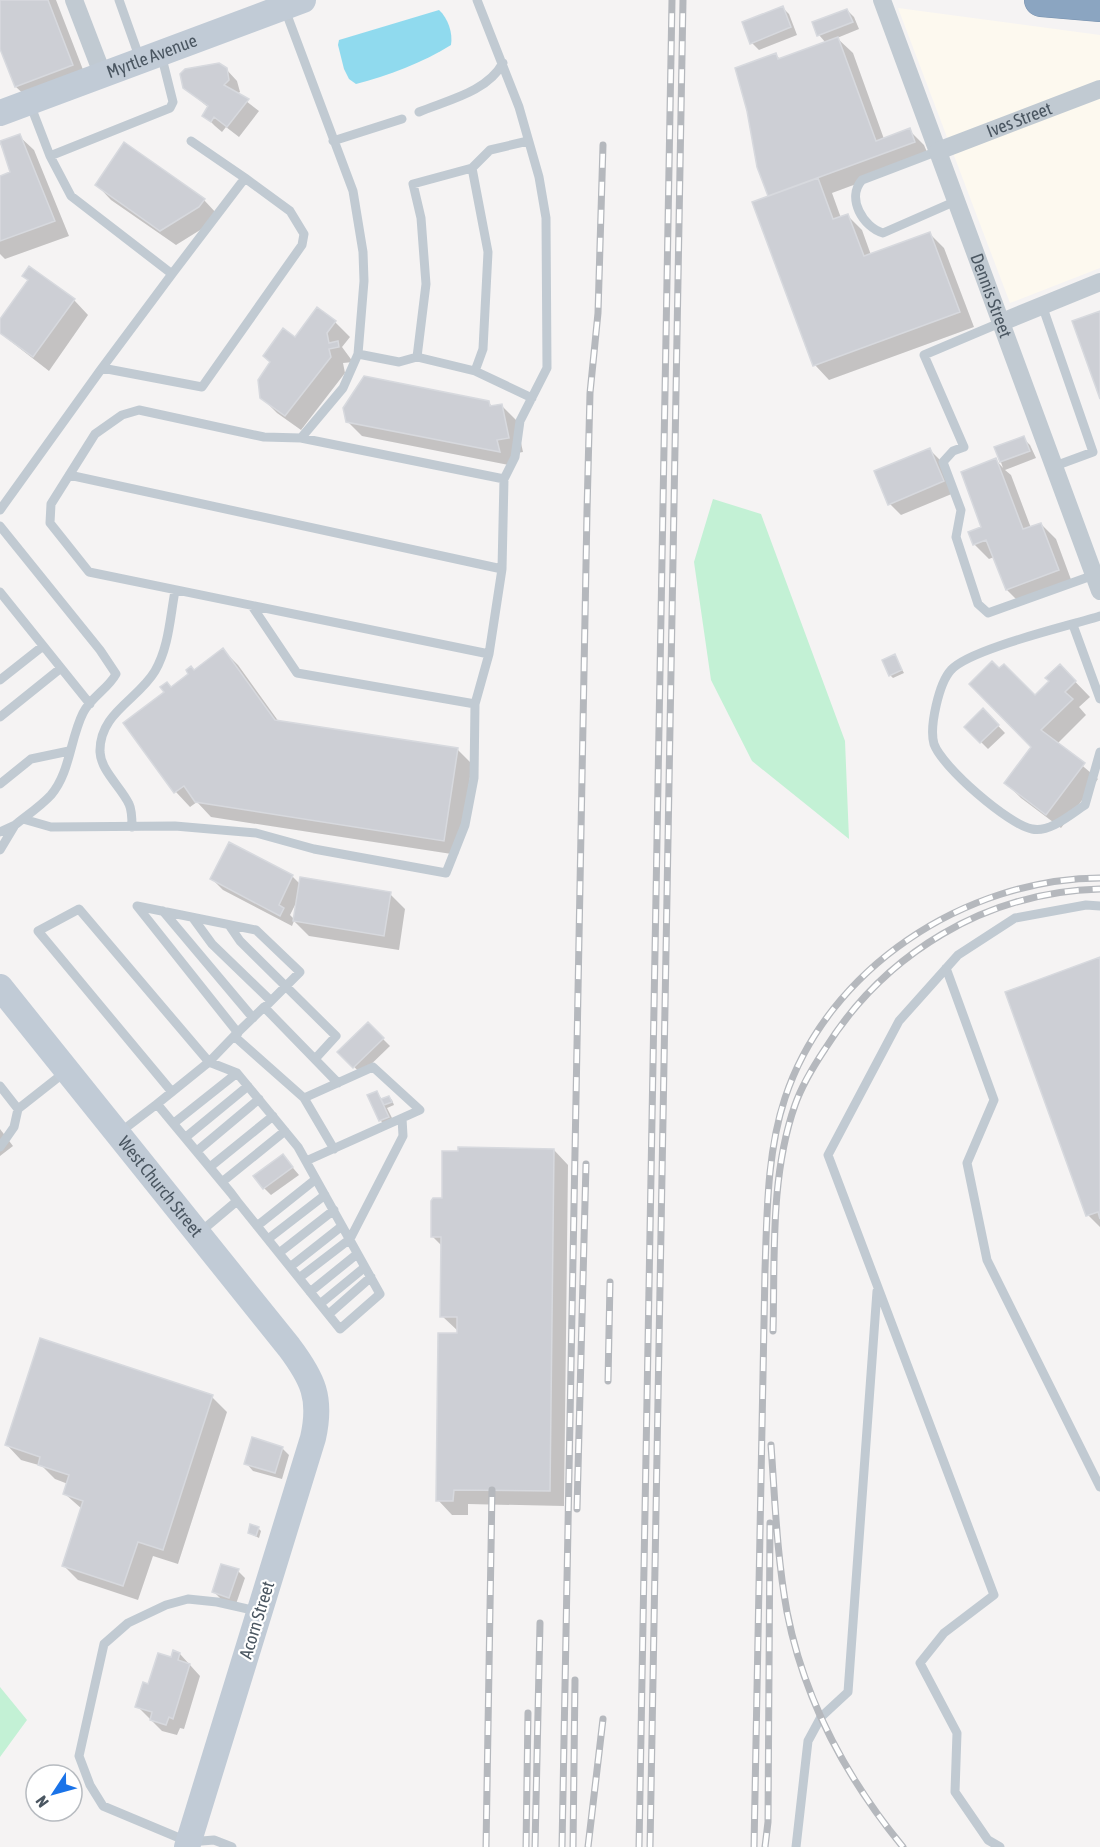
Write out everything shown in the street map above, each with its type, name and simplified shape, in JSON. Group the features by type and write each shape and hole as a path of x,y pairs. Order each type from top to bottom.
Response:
{"highway":[{"path":"1041,0 1100,6"}],"street":[{"path":"74,0 102,73"},
{"name":"Dennis Street","path":"882,0 1096,571"},
{"name":"Myrtle Avenue","path":"0,113 289,2"},
{"name":"Ives Street","path":"938,151 1100,89"},
{"path":"1002,322 1100,282"},
{"name":"West Church Street","path":"0,987 300,1362 315,1391"},
{"name":"Acorn Street","path":"188,1845 313,1438 317,1406 315,1391"}],"lane":[{"path":"50,156 170,108 173,102 119,0"},
{"path":"19,822 51,827 175,826 256,833 314,849 446,873 465,825 474,778 475,704 489,654 502,568 504,479 515,457 520,421 547,368 546,218 539,177 519,106 477,0"},
{"path":"289,2 333,141 353,191 363,252 364,281 357,354 343,388 301,438"},
{"path":"419,112 483,86 497,74 503,63"},
{"path":"29,102 50,156 71,195 172,274"},
{"path":"333,141 402,119"},
{"path":"102,368 202,387 302,245 304,234 290,211 190,141"},
{"path":"417,357 426,284 421,218 413,184 472,168 490,150 528,141"},
{"path":"938,151 862,180 857,186 855,196 862,217 871,230 883,233 956,201"},
{"path":"472,168 488,252 483,349 475,371"},
{"path":"0,510 102,368 245,178"},
{"path":"1042,305 1097,453 1055,466"},
{"path":"1002,322 924,355 964,447 953,451 944,462 961,510 956,537 978,604 987,613 1096,571"},
{"path":"357,354 399,362 417,357 475,371 532,398"},
{"path":"489,654 89,572 50,523 51,504 95,434 122,415 139,410 264,437 301,438 504,479"},
{"path":"69,475 502,568"},
{"path":"0,526 89,636 116,674 110,685 98,693 90,704 74,733 62,777 51,796 19,822 0,832"},
{"path":"132,827 130,806 100,754 102,737 108,721 148,683 163,656 175,591"},
{"path":"0,592 90,704"},
{"path":"252,606 297,673 475,704"},
{"path":"1100,616 972,656 950,670 934,709 934,744 968,787 1005,816 1033,830 1055,824 1085,805 1100,752"},
{"path":"1073,625 1100,699"},
{"path":"0,680 43,646"},
{"path":"0,717 61,668"},
{"path":"0,784 31,759 69,751"},
{"path":"0,849 19,822"},
{"path":"1000,1847 988,1840 955,1792 957,1733 920,1663 944,1633 994,1595 828,1155 899,1021 958,955 1015,918 1086,905 1100,906"},
{"path":"118,1134 209,1062 236,1034 300,972 256,930 137,906 236,1034 304,1098 334,1149"},
{"path":"157,1104 340,1329 380,1294 306,1161 285,1131 237,1073 209,1062 78,909 38,931 172,1092"},
{"path":"163,911 254,1018"},
{"path":"194,918 212,944 338,1083"},
{"path":"229,925 240,941 336,1036 315,1059"},
{"path":"946,968 994,1100 967,1163 987,1260 1100,1487"},
{"path":"304,1098 373,1067 420,1110 306,1161"},
{"path":"0,1147 14,1127 18,1109 67,1070"},
{"path":"174,1123 237,1073"},
{"path":"0,1086 18,1109"},
{"path":"186,1137 248,1086"},
{"path":"197,1151 259,1099"},
{"path":"210,1167 273,1116"},
{"path":"299,1278 350,1239 403,1136 402,1118"},
{"path":"222,1182 285,1131"},
{"path":"257,1226 316,1179"},
{"path":"268,1239 325,1195"},
{"path":"198,1234 237,1201"},
{"path":"279,1253 333,1210"},
{"path":"290,1267 342,1226"},
{"path":"310,1292 357,1254"},
{"path":"320,1304 365,1267"},
{"path":"329,1314 370,1278"},
{"path":"796,1847 808,1741 821,1717 848,1692 877,1286"},
{"path":"232,1847 214,1840 188,1845 103,1806 90,1785 79,1756 104,1644 128,1623 166,1605 188,1599 217,1602 259,1612"}],"shaded area":[{"path":"898,8 1100,35 1100,268 1010,303"}],"green space":[{"path":"713,499 761,514 845,741 849,839 752,761 711,680 694,562"},
{"path":"0,1687 27,1720 0,1757"}],"water":[{"path":"439,10 449,26 451,45 417,63 380,77 356,84 349,79 344,69 338,45 339,40"}],"building":[{"path":"0,0 48,0 73,65 15,87 0,49"},
{"path":"783,6 791,27 750,44 742,22"},
{"path":"847,9 853,22 817,36 812,22"},
{"path":"838,37 876,141 910,128 915,142 768,196 757,167 747,111 735,68 776,53 778,59"},
{"path":"219,63 227,68 229,80 224,85 249,99 227,127 214,117 211,122 202,116 208,106 183,88 180,74 185,69"},
{"path":"20,134 55,221 0,241 0,176 10,172 0,141"},
{"path":"124,142 205,199 199,207 160,231 95,185"},
{"path":"818,178 833,219 848,214 864,256 930,232 960,312 813,366 752,202"},
{"path":"29,266 75,299 33,357 0,333 0,319 28,280 22,276"},
{"path":"317,307 336,321 327,333 329,343 338,341 339,347 329,349 331,357 285,416 260,398 258,380 270,362 263,356 283,328 295,337"},
{"path":"1100,311 1100,399 1072,321"},
{"path":"364,376 489,401 490,406 502,404 509,438 497,440 500,452 346,422 343,408"},
{"path":"1024,436 1030,451 1000,462 994,447"},
{"path":"930,448 944,481 888,505 874,471"},
{"path":"996,458 1023,529 1041,523 1059,570 1006,590 986,540 973,545 968,532 981,527 961,472"},
{"path":"223,648 275,720 458,748 444,841 195,802 184,786 174,793 123,723 164,692 160,687 167,682 171,687 188,674 186,670 191,666 194,670"},
{"path":"895,654 902,670 889,676 882,660"},
{"path":"992,661 999,668 1004,664 1035,695 1049,681 1045,678 1060,664 1076,681 1065,692 1073,699 1041,730 1085,763 1046,815 1004,783 1031,747 969,684"},
{"path":"983,708 999,725 980,743 964,727"},
{"path":"229,842 293,875 279,905 284,908 280,916 210,879"},
{"path":"300,877 391,892 384,936 293,921"},
{"path":"1100,957 1100,1219 1098,1212 1086,1216 1005,992"},
{"path":"368,1022 384,1038 353,1068 337,1052"},
{"path":"377,1091 389,1117 379,1121 367,1095"},
{"path":"389,1096 392,1102 384,1105 381,1099"},
{"path":"458,1147 554,1149 550,1491 454,1490 453,1501 436,1501 438,1333 457,1333 457,1317 440,1317 441,1237 431,1237 431,1201 433,1198 442,1198 442,1151 458,1151"},
{"path":"283,1154 293,1167 263,1189 253,1176"},
{"path":"40,1338 213,1395 163,1550 138,1542 123,1586 62,1566 83,1501 63,1494 69,1475 38,1465 40,1457 5,1445"},
{"path":"252,1437 283,1447 275,1473 244,1464"},
{"path":"250,1524 259,1527 256,1536 248,1533"},
{"path":"221,1564 239,1569 229,1598 212,1592"},
{"path":"173,1650 180,1653 178,1660 190,1664 173,1719 169,1717 166,1725 150,1720 152,1712 135,1707 143,1682 148,1684 158,1653 171,1657"}],"railway":[{"path":"639,1847 672,0"},
{"path":"650,1847 683,0"},
{"path":"562,1847 587,511 590,393 598,313 603,145"},
{"path":"754,1847 766,1227 771,1161 785,1098 805,1051 833,1009 868,972 908,940 952,914 1000,895 1049,882 1100,878"},
{"path":"773,1331 775,1217 781,1160 787,1132 804,1083 849,1015 877,984 908,957 942,934 979,916 1017,902 1058,893 1100,889"},
{"path":"577,1509 586,1164"},
{"path":"608,1381 610,1282"},
{"path":"771,1445 781,1571 787,1612 804,1676 816,1707 846,1766 903,1847"},
{"path":"486,1847 492,1490"},
{"path":"765,1847 768,1822 770,1523"},
{"path":"535,1847 540,1623"},
{"path":"573,1847 575,1680"},
{"path":"526,1847 528,1713"},
{"path":"588,1847 603,1719"}]}
